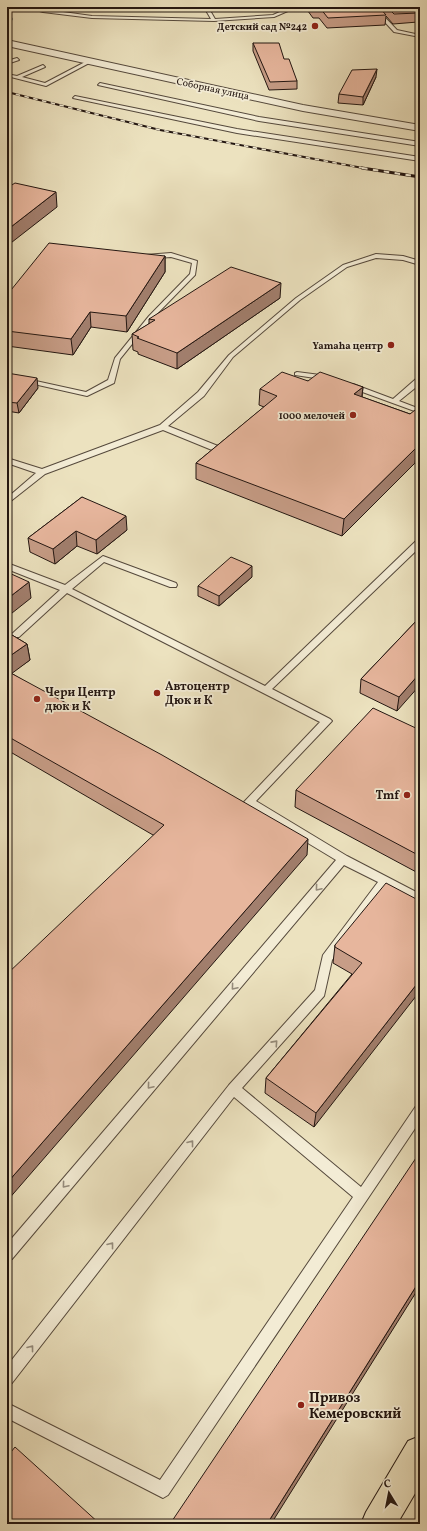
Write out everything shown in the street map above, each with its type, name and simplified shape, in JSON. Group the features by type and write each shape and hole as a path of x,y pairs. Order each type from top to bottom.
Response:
{"main road":[{"path":"378,1524 420,1453"}],"street":[{"name":"Соборная улица","path":"7,43 303,108 420,128"}],"lane":[{"path":"29,7 43,11 92,16 214,20 274,16 294,7"},
{"path":"206,7 214,20"},
{"path":"373,7 396,31 420,36"},
{"path":"7,63 17,58"},
{"path":"7,75 46,85 90,62"},
{"path":"16,78 42,66"},
{"path":"100,84 259,119 420,144"},
{"path":"75,97 237,131 420,159"},
{"path":"237,131 259,119"},
{"path":"7,375 18,380 87,394 111,381 117,358 151,318 193,274 195,262 171,254 139,257"},
{"path":"7,502 42,472 163,427 201,394 230,356 298,299 345,266 376,256 404,258 420,263"},
{"path":"297,374 326,377 420,411"},
{"path":"394,402 420,380"},
{"path":"163,427 216,448"},
{"path":"7,460 42,472"},
{"path":"266,690 420,542"},
{"path":"16,635 66,589 104,560 173,585"},
{"path":"7,566 66,589 327,721 249,802 343,859 420,899"},
{"path":"7,1254 343,859"},
{"path":"7,1378 233,1089 320,992 327,958 385,881"},
{"path":"233,1089 362,1196"},
{"path":"7,1410 164,1490 420,1110"}],"building":[{"path":"313,7 379,7 386,15 328,18 320,8 314,9"},
{"path":"387,7 414,7 419,13 394,14"},
{"path":"253,43 279,43 284,59 289,59 297,81 270,82"},
{"path":"377,69 363,97 339,94 352,70"},
{"path":"15,183 56,192 7,230 7,188"},
{"path":"49,243 165,256 126,316 90,312 71,339 7,331 7,295"},
{"path":"231,267 281,283 177,353 137,338 139,337 132,334 155,320 149,319"},
{"path":"282,372 308,381 320,372 363,387 354,394 410,414 415,410 420,411 420,448 417,447 344,519 196,463 277,396 260,389"},
{"path":"7,373 37,378 17,403 7,402"},
{"path":"82,497 126,516 96,540 76,531 53,549 28,538"},
{"path":"231,557 252,566 219,596 198,586"},
{"path":"7,572 29,582 7,599"},
{"path":"420,617 420,673 399,697 361,679"},
{"path":"7,632 27,644 7,658"},
{"path":"7,671 162,755 308,839 7,1183 7,974 164,825 7,736"},
{"path":"373,708 420,730 420,856 296,790"},
{"path":"386,883 420,901 420,980 316,1113 266,1078 362,963 335,947 335,945"},
{"name":"Привоз Кемеровский","path":"420,1152 420,1280 267,1524 170,1524"},
{"path":"15,1447 100,1524 7,1524 7,1457"}],"waterway":[{"path":"7,18 11,19"}],"railway":[{"path":"7,92 160,130 366,169"},
{"path":"366,169 420,177"}],"place":[{"name":"Детский сад №242","path":"315,26"},
{"name":"Yamaha центр","path":"391,345"},
{"name":"1000 мелочей","path":"353,415"},
{"name":"Автоцентр Дюк и К","path":"157,693"},
{"name":"Чери Центр дюк и К","path":"37,699"},
{"name":"Tmf","path":"407,795"},
{"name":"Привоз Кемеровский","path":"301,1405"}]}
